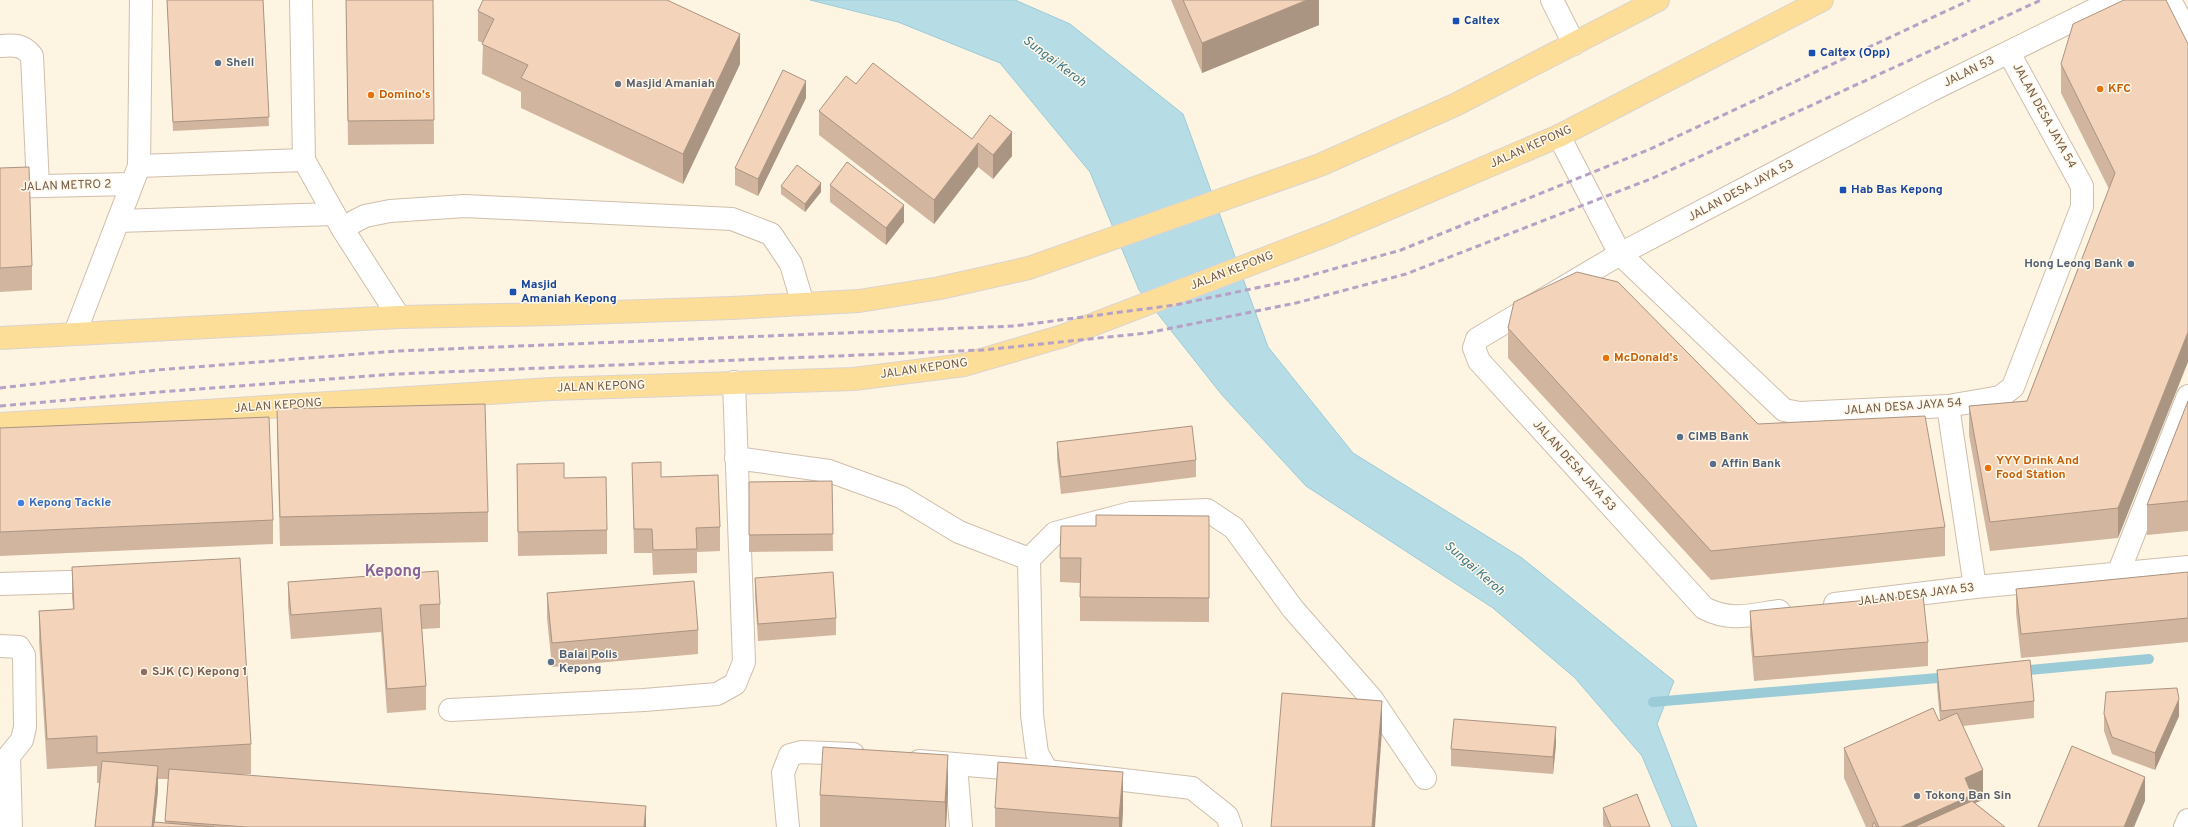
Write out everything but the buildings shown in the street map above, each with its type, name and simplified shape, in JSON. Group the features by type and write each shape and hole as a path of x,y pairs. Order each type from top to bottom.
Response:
{"main road":[{"name":"JALAN KEPONG","path":"0,424 552,389 854,378 964,365 1063,336 1329,234 1559,136 1822,0"},
{"path":"0,338 399,316 562,314 802,304 874,299 940,288 1029,268 1320,165 1454,105 1656,1"}],"street":[{"path":"75,333 135,175 140,0"},
{"path":"301,0 304,160 338,221 399,316"},
{"path":"1552,0 1574,44"},
{"path":"2009,53 2114,0"},
{"path":"2170,0 2188,34"},
{"path":"0,46 16,45 27,49 32,56 38,186"},
{"name":"JALAN DESA JAYA 54","path":"1559,136 1620,254 1784,410 1800,413 1948,406 2000,397 2013,387 2082,207 2082,186 2009,53"},
{"name":"JALAN 53","path":"1930,92 2009,53"},
{"name":"JALAN DESA JAYA 53","path":"1930,92 1620,254 1477,339 1474,348 1479,361 1704,608 1718,615 1734,617 1975,587 2188,568"},
{"name":"JALAN METRO 2","path":"0,187 38,186 135,175 304,160"},
{"path":"118,221 338,221 390,211 464,206 732,219 771,234 791,264 802,304"},
{"path":"450,710 644,700 717,694 735,684 744,662 734,382"},
{"path":"2118,574 2188,396"},
{"path":"1948,406 1975,587"},
{"path":"736,458 829,471 901,497 959,532 1029,559"},
{"path":"1047,771 1037,753 1032,715 1029,559 1055,533 1131,513 1207,510 1234,528 1293,609 1372,699 1425,778"},
{"path":"0,584 124,581"},
{"path":"0,646 18,648 24,655 25,727 22,740 5,756 11,827"},
{"path":"788,827 783,773 790,755 801,752 873,755"},
{"path":"895,758 956,765 1047,771 1192,788 1227,816 1231,827"},
{"path":"956,765 961,827"},
{"path":"2185,827 2188,820"}],"water":[{"name":"Sungai Keroh","path":"810,0 1015,0 1070,24 1183,114 1268,347 1353,453 1522,558 1674,681 1657,724 1697,827 1672,827 1642,756 1575,678 1493,608 1306,486 1222,395 1139,290 1090,172 1000,63 898,22"}],"waterway":[{"path":"2018,671 2149,659"},
{"path":"1653,702 1950,677"}],"railway":[{"path":"0,388 157,370 397,351 1014,326 1175,305 1294,280 1401,250 1648,150 1970,0"},
{"path":"0,406 396,374 983,350 1147,333 1296,303 1406,274 1653,178 2041,0"}],"place":[{"name":"Caltex","path":"1456,21"},
{"name":"Caltex (Opp)","path":"1812,53"},
{"name":"Shell","path":"218,63"},
{"name":"Masjid Amaniah","path":"618,84"},
{"name":"KFC","path":"2100,89"},
{"name":"Domino's","path":"371,95"},
{"name":"Hab Bas Kepong","path":"1843,190"},
{"name":"Hong Leong Bank","path":"2131,264"},
{"name":"Masjid Amaniah Kepong","path":"513,292"},
{"name":"McDonald's","path":"1606,358"},
{"name":"CIMB Bank","path":"1680,437"},
{"name":"Affin Bank","path":"1713,464"},
{"name":"YYY Drink And Food Station","path":"1988,468"},
{"name":"Kepong Tackle","path":"21,503"},
{"name":"Balai Polis Kepong","path":"551,662"},
{"name":"SJK (C) Kepong 1","path":"144,672"},
{"name":"Tokong Ban Sin","path":"1917,796"}],"district":[{"name":"Kepong","path":"393,572"}]}
